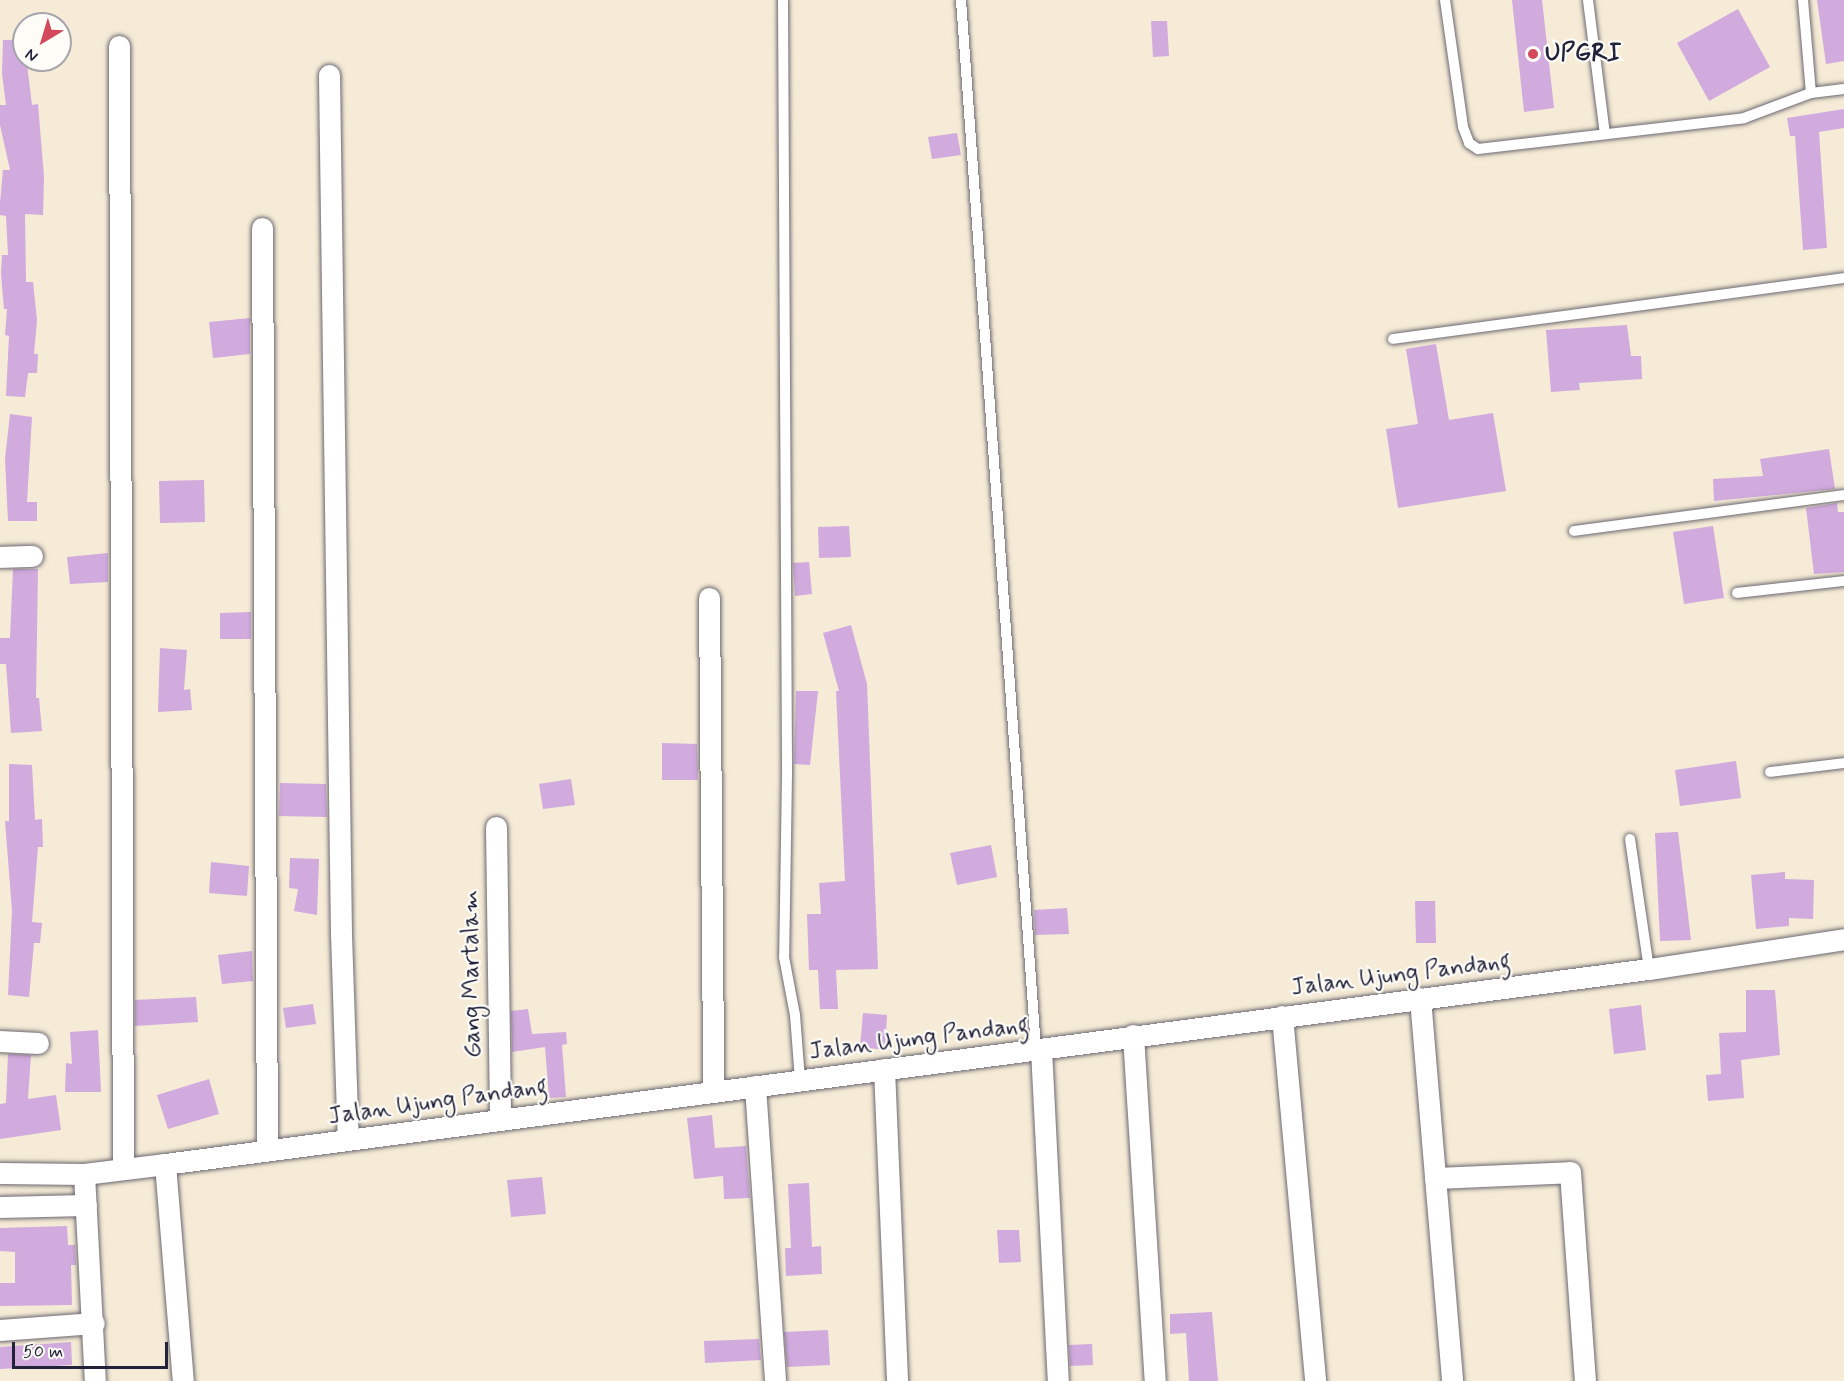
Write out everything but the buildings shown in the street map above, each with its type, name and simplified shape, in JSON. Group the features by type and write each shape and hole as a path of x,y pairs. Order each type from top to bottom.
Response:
{"street":[{"path":"119,46 123,1169"},
{"path":"329,75 341,934 348,1140"},
{"path":"262,228 267,1150"},
{"path":"0,557 32,556"},
{"path":"709,598 712,1092"},
{"name":"Gang Martalam","path":"496,827 500,1120"},
{"name":"Jalan Ujung Pandang","path":"0,1173 84,1174 165,1164 1649,969 1844,939"},
{"path":"1420,998 1452,1381"},
{"path":"1282,1016 1315,1381"},
{"path":"1133,1035 1155,1381"},
{"path":"0,1041 38,1043"},
{"path":"1038,1049 1058,1381"},
{"path":"884,1069 897,1381"},
{"path":"755,1086 775,1381"},
{"path":"165,1164 183,1381"},
{"path":"1435,1178 1570,1172 1585,1381"},
{"path":"84,1174 94,1323 95,1381"},
{"path":"0,1207 86,1205"},
{"path":"0,1330 94,1323"}],"lane":[{"path":"783,0 787,752 784,957 796,1023 800,1080"},
{"path":"961,0 1038,1049"},
{"path":"1445,0 1463,127 1469,142 1478,149 1744,118 1811,93 1844,89"},
{"path":"1588,0 1605,134"},
{"path":"1803,0 1811,93"},
{"path":"1393,339 1844,278"},
{"path":"1574,531 1844,495"},
{"path":"1737,593 1844,581"},
{"path":"1770,772 1844,763"},
{"path":"1630,839 1649,969"}],"place":[{"name":"UPGRI","path":"1533,54"}]}
